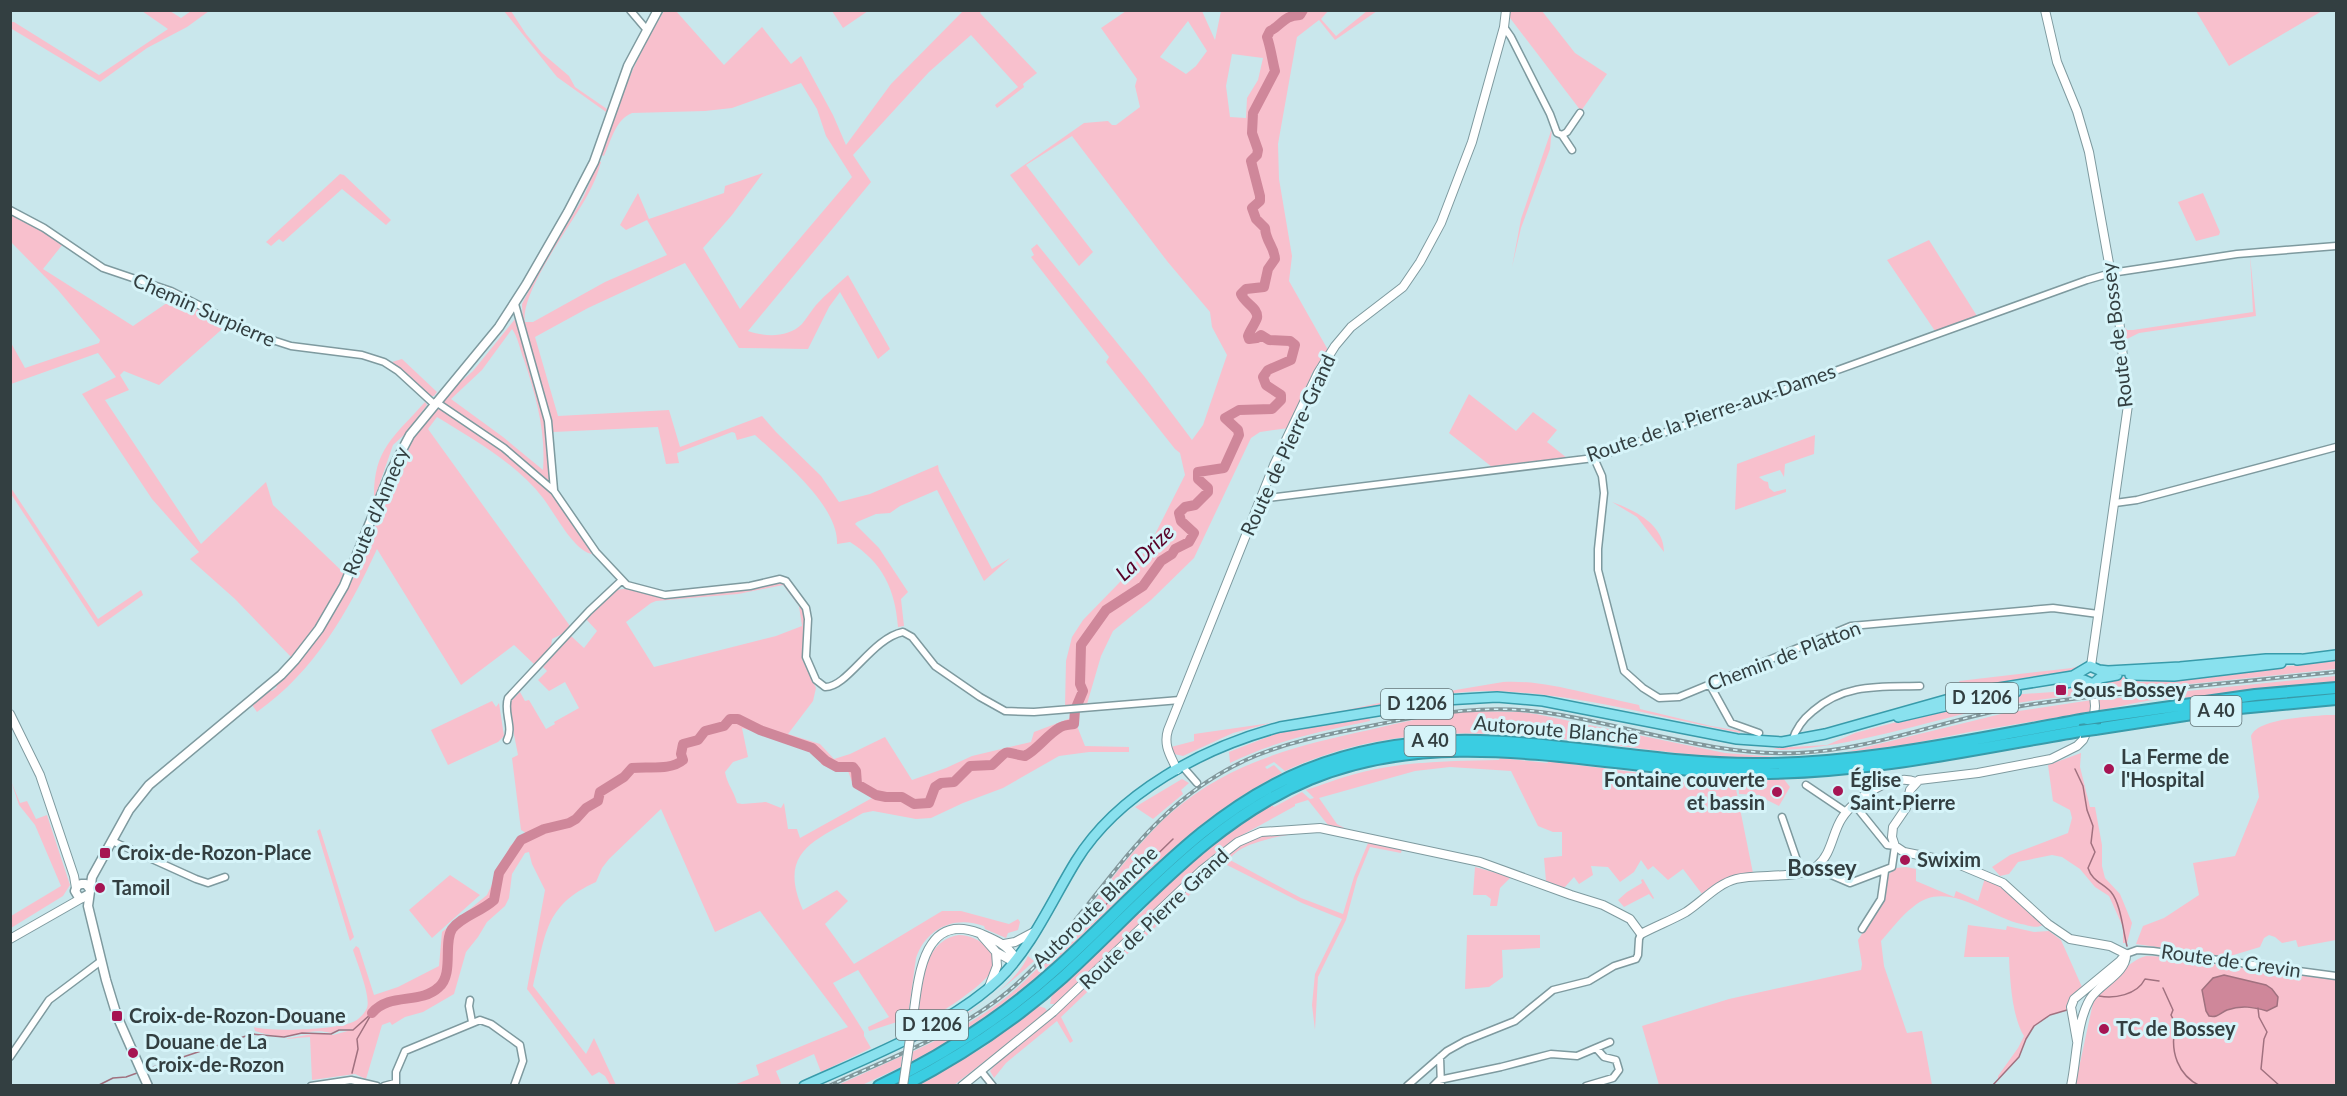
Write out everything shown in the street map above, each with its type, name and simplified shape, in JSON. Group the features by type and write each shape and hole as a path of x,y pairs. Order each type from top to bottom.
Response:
{"highway":[{"name":"Autoroute Blanche","path":"879,1086 952,1047 1017,1003 1058,968 1174,856 1229,812 1279,782 1341,757 1411,743 1467,740 1538,744 1715,763 1791,763 1875,755 2087,719 2228,699 2337,688"},
{"name":"Autoroute Blanche","path":"903,1086 956,1057 1010,1022 1063,977 1189,856 1233,822 1273,796 1310,779 1345,767 1409,753 1467,750 1524,752 1708,772 1792,772 1919,758 2227,709 2337,699"}],"main road":[{"name":"Route d'Annecy","path":"83,892 129,810 149,785 281,675 305,649 328,615 347,581 397,457 410,435 492,336 515,304 588,176 618,90 658,10"},
{"name":"D 1206","path":"804,1086 935,1024 989,987 1015,961 1077,859 1102,825 1133,798 1180,768 1236,741 1280,727 1435,701 1482,697 1543,701 1737,740 1792,741 1881,720 1911,709 1974,692 2092,675 2337,655"},
{"path":"83,892 112,1005 148,1086"}],"street":[{"path":"630,10 646,30"},
{"name":"Route de Pierre-Grand","path":"1180,768 1167,750 1166,738 1260,499 1313,383 1335,346 1351,327 1399,291 1414,272 1434,238 1467,159 1504,27 1506,10"},
{"name":"Route de Bossey","path":"1854,804 1870,792 1890,783 1907,779 1913,785 1924,778 1978,773 2050,759 2064,754 2081,742 2091,723 2095,706 2092,675 2098,614 2127,405 2121,333 2087,145 2077,111 2057,62 2045,10"},
{"path":"1504,27 1559,134 1572,150"},
{"path":"1559,134 1567,132 1580,113"},
{"name":"Chemin Surpierre","path":"10,210 44,228 103,268 171,291 260,336 298,347 362,355 384,362 435,403 504,448 554,490"},
{"name":"Route de la Pierre-aux-Dames","path":"1260,499 1594,458 2026,301 2111,273 2237,254 2337,246"},
{"path":"515,304 548,421 554,490 578,528 621,581 638,589 665,595 750,586 780,579 786,581 807,611 805,645 807,664 816,680 827,687 842,680 874,647 903,632 910,634 935,666 997,708 1019,713 1180,700"},
{"path":"2115,503 2137,500 2337,447"},
{"name":"Chemin de Platton","path":"1594,458 1602,476 1604,493 1598,570 1624,671 1643,688 1662,699 1674,698 1710,685 1858,624 2053,608 2098,614"},
{"path":"507,740 510,734 506,705 508,698 589,611 621,581"},
{"path":"1710,685 1731,723 1759,733"},
{"path":"1792,741 1802,721 1827,699 1837,694 1862,688 1920,686"},
{"path":"10,714 40,775 74,876 83,892"},
{"path":"1180,768 1197,783"},
{"path":"1806,785 1846,812"},
{"path":"1815,868 1850,883 1892,867 1895,846 1892,830 1905,811 1913,785"},
{"path":"1407,1086 1440,1057 1465,1041 1519,1019 1553,990 1589,981 1614,966 1637,958 1641,934 1680,915 1730,881 1746,877 1801,872 1815,868 1823,859 1838,825 1854,804 1887,845 1895,846 1904,852 1953,862 1996,879 2012,888 2048,924 2064,936 2075,941 2110,946 2126,954"},
{"path":"1782,817 1801,872"},
{"name":"Route de Pierre Grand","path":"962,1086 1053,1012 1201,871 1238,842 1261,832 1320,828 1480,861 1571,896 1602,905 1630,919 1641,934"},
{"path":"112,841 201,881 210,882 225,877"},
{"path":"1862,929 1881,899 1885,871"},
{"name":"Route d'Annecy","path":"10,939 69,904 83,892"},
{"path":"903,1086 920,969 932,944 939,936 952,930 967,930 1004,944 1015,942 1034,932"},
{"path":"978,933 996,952 1015,961"},
{"path":"1004,944 1015,961"},
{"name":"Route de Crevin","path":"2126,954 2137,950 2153,951 2337,976"},
{"path":"989,987 997,966 996,952"},
{"path":"2077,1044 2071,1007 2074,999 2126,954"},
{"path":"2071,1086 2077,1044 2088,1002 2124,964 2126,954"},
{"path":"10,1057 49,1000 101,961"},
{"path":"470,999 472,1022"},
{"path":"384,1086 395,1084 396,1072 405,1051 480,1020 519,1042 523,1061 514,1086"},
{"path":"1433,1086 1551,1054 1575,1056 1610,1042"},
{"path":"1586,1086 1613,1078 1619,1072 1616,1060 1604,1057 1596,1048"},
{"path":"1440,1057 1440,1083"},
{"path":"981,1071 993,1086"},
{"path":"311,1086 355,1080 377,1086"}],"shaded area":[{"path":"142,11 170,11 181,18 191,11 209,11 187,27 147,48 100,82 11,30 11,22 14,22 99,75 168,29"},
{"path":"504,11 511,11 542,53 569,76 575,87 607,109 606,112 557,77"},
{"path":"664,11 676,11 724,65 762,27 791,64 801,56 833,115 846,145 891,84 963,11 982,11 980,13 1037,73 1023,84 1024,87 997,108 995,105 1018,87 971,35 929,72 853,155 871,182 748,331 776,335 796,329 814,307 848,275 890,349 878,359 840,292 829,307 808,349 739,348 685,263 588,308 535,337 558,416 669,410 680,447 762,416 821,476 839,502 870,494 938,465 939,471 992,569 1010,558 984,581 937,490 900,506 890,513 876,514 857,522 855,524 879,548 908,592 901,599 904,626 898,627 894,601 879,568 850,542 837,544 835,529 829,514 819,499 793,470 755,435 737,440 735,433 732,432 677,453 679,463 666,464 658,427 553,432 545,395 523,324 522,304 539,271 583,198 599,161 600,166 589,192 538,276 530,294 525,322 533,322 605,282 667,255 647,220 626,230 620,225 638,193 649,219 724,193 725,186 763,173 732,215 703,248 740,309 852,177 826,136 817,109 801,83 732,108 632,113 621,121 604,156 601,155 628,81"},
{"path":"832,11 868,11 843,28"},
{"path":"1126,11 1202,11 1215,40 1221,11 1328,11 1321,19 1336,36 1367,11 1377,11 1335,40 1319,20 1297,37 1278,144 1279,179 1292,256 1289,281 1328,350 1311,375 1312,378 1289,428 1260,432 1251,438 1194,558 1151,600 1113,631 1101,656 1087,704 1065,707 1066,661 1072,637 1083,620 1119,583 1148,548 1185,475 1180,453 1106,362 1109,357 1031,257 1034,255 1031,249 1037,244 1144,376 1192,440 1203,425 1227,355 1212,327 1210,312 1167,261 1072,136 1026,165 1093,252 1079,266 1010,175 1084,123 1108,121 1116,125 1140,107 1135,86 1137,79 1101,28","holes":["1188,21 1207,51 1196,66 1186,74 1160,57","1232,54 1263,58 1258,80 1247,98 1246,118 1230,117 1226,86"]},
{"path":"1510,11 1542,11 1575,53 1607,74 1581,111 1510,18"},
{"path":"2196,11 2322,11 2229,66"},
{"path":"1552,128 1550,149 1521,228 1512,267 1521,219"},
{"path":"340,174 344,175 391,220 386,225 342,189 283,242 279,239 271,246 266,242"},
{"path":"2203,193 2220,232 2219,235 2196,241 2178,202"},
{"path":"11,211 35,224 63,244 43,269 133,326 177,296 229,323 159,385 124,371 120,375 129,390 105,400 201,544 266,482 273,505 346,575 313,629 291,657 235,599 190,559 199,552 152,499 82,394 116,377 98,353 11,384 10,341 25,368 99,343 100,340 58,290 11,242"},
{"path":"1929,240 1977,316 1935,331 1887,260"},
{"path":"2250,255 2256,316 2139,333 2125,340 2123,325 2127,330 2133,330 2253,312"},
{"path":"515,319 546,422 550,457 549,484 513,452 443,402 473,371","holes":["512,329 539,414 543,442 543,470 451,399 482,370"]},
{"path":"402,359 437,392 434,396 429,396 392,362"},
{"path":"1469,394 1516,431 1533,412 1557,430 1547,442 1567,458 1492,467 1449,433"},
{"path":"425,402 427,405 405,434 393,445 374,500 377,468 381,456 395,435"},
{"path":"438,406 494,443 550,491 594,554 580,548 543,498 520,474 494,453 437,417 428,429 570,626 564,633 552,639 551,647 535,665 514,645 461,685 377,549 328,639 296,678 257,712 252,705 277,687 275,685 291,672 333,615 356,573 405,454 418,430"},
{"path":"1815,435 1814,454 1785,464 1784,477 1780,470 1759,477 1768,482 1769,488 1774,492 1786,489 1786,492 1735,510 1737,464"},
{"path":"11,488 98,619 141,590 143,595 98,627 11,494"},
{"path":"1612,502 1638,514 1653,526 1663,542 1664,552 1637,517"},
{"path":"778,582 785,583 803,606 805,617 802,659 816,688 813,701 788,734 820,744 834,759 885,737 912,780 972,756 1031,742 1034,732 1071,718 1071,711 1080,710 1077,726 1085,746 1129,747 1129,752 1089,752 1059,756 1003,788 931,818 916,819 873,811 863,813 817,839 806,849 798,860 795,873 796,889 803,910 837,890 848,901 825,924 854,964 942,911 961,911 1009,924 1018,919 1020,922 1018,930 1008,933 1006,938 985,929 984,926 963,922 952,923 934,932 916,958 906,1031 903,1032 897,1022 869,1031 868,1027 889,1017 858,970 833,983 864,1032 871,1048 821,1072 814,1054 776,1071 781,1083 779,1085 734,1085 759,1075 756,1065 848,1027 760,911 715,932 661,809 609,859 596,882 579,891 556,912 545,937 533,986 586,1054 594,1038 616,1085 610,1085 605,1076 599,1072 592,1076 527,989 545,890 532,864 529,852 525,853 512,874 509,898 505,906 487,922 466,952 454,994 423,1012 405,1017 392,1025 390,1022 382,1025 366,1079 355,1074 312,1080 310,1037 284,1039 318,1033 333,1035 355,1029 339,1029 331,1033 312,1031 283,1036 255,1031 254,1027 263,1029 321,1028 347,1024 358,1019 366,1010 368,1003 353,950 356,946 359,948 374,995 398,987 439,966 442,932 487,895 510,846 526,833 521,830 512,758 518,755 508,704 520,692 525,701 529,700 546,729 579,708 565,682 549,691 538,680 547,671 543,667 571,636 584,648 597,631 586,619 613,592 625,589 673,598 755,588","holes":["783,585 799,606 802,626 776,636 654,667 626,622 656,601 738,594","742,728 808,748 815,752 821,764 831,769 848,771 854,787 872,798 800,838 797,829 788,829 784,803 781,808 766,802 737,803 725,772 733,762 748,757"]},
{"path":"2336,661 2336,669 2098,693 2101,684 2115,678 2137,678 2140,682 2157,681"},
{"path":"2086,664 2073,671 2023,678 1929,700 1963,689 1959,681 2072,668"},
{"path":"2336,676 2336,682 2164,699 2099,710 2099,700"},
{"path":"1503,682 1535,683 1571,689 1639,705 1640,709 1740,731 1740,733 1580,700 1516,692 1485,691 1445,694 1323,715 1384,702"},
{"path":"2079,685 2088,689 2090,694 1994,707 1835,744 1808,748 1781,750 1773,748 1827,745 1855,733 1957,706 2009,695 2067,691"},
{"path":"2092,700 2090,712 1905,745 1846,752 2005,713"},
{"path":"492,701 496,707 499,703 504,736 498,742 448,765 431,730"},
{"path":"1472,711 1536,714 1725,753 1788,758 1728,759 1554,738 1500,734 1446,734 1392,739 1338,751 1285,771 1274,762 1265,767 1267,769 1274,765 1282,773 1217,813 1188,836 1032,981 982,1019 911,1063 912,1052 953,1032 1016,989 1055,949 1143,841 1162,821 1208,786 1233,772 1284,751 1340,736 1446,714"},
{"path":"2336,715 2336,940 2298,947 2296,940 2282,943 2269,935 2264,938 2260,947 2227,957 2136,944 2143,926 2164,918 2199,895 2193,863 2235,856 2259,797 2251,736 2263,725 2273,722"},
{"path":"1369,717 1370,721 1281,743 1230,763 1229,752 1280,732"},
{"path":"1271,723 1233,733 1183,756 1174,754 1171,747 1194,741 1194,734"},
{"path":"2081,753 2080,767 2090,807 2095,807 2105,878 2120,894 2132,923 2127,943 2123,943 2123,927 2109,896 2095,887 2080,869 2062,857 2052,855 2018,862 2009,874 2000,876 1992,867 2010,855 2068,833 2072,818 2070,810 2053,801 2048,765"},
{"path":"1500,758 1548,763 1547,761 1688,779 1734,779 1753,873 1726,879 1702,894 1683,869 1668,880 1653,866 1648,870 1641,860 1634,872 1620,882 1608,867 1591,866 1593,875 1579,884 1574,877 1564,888 1546,881 1544,858 1562,856 1562,832 1553,832 1538,826 1511,771 1450,767 1415,771 1319,798 1337,824 1348,830 1328,825 1308,800 1295,804 1244,834 1213,856 1181,884 1057,1004 1050,1004 1052,994 1136,914 1140,914 1182,872 1225,836 1271,804 1274,807 1302,792 1310,799 1314,798 1306,790 1343,777 1373,770 1409,764 1499,760"},
{"path":"1738,778 1783,778 1790,787 1779,806 1765,797 1762,800 1760,795 1739,794"},
{"path":"1182,779 1189,783 1181,790 1183,794 1153,819 1135,807"},
{"path":"11,781 20,803 27,801 36,819 47,815 70,885 63,896 11,928 11,916 61,886 35,825 19,805"},
{"path":"320,829 354,937 350,941 317,831"},
{"path":"1319,831 1402,849 1401,853 1370,847 1357,879 1346,920 1318,977 1315,1030 1312,1005 1315,974 1342,919 1302,903 1223,863 1061,1017 1073,1041 1070,1043 1057,1021 1006,1063 994,1078 990,1071 995,1065 1063,1008 1197,878 1241,844 1260,835","holes":["1302,833 1327,833 1368,843 1354,877 1343,914 1301,898 1230,860 1241,849 1262,841"]},
{"path":"1475,867 1511,877 1500,888 1497,906 1490,906 1491,899 1486,895 1473,895"},
{"path":"1896,868 1916,869 1916,881 1954,897 1956,891 1978,901 1985,878 2009,891 2043,925 2035,927 2021,924 1967,902 1939,896 1926,899 1913,907 1881,941 1884,966 1907,1033 1922,1031 1932,1085 1659,1085 1642,1026 1729,999 1861,970 1858,940 1884,899 1888,875"},
{"path":"450,875 480,895 432,938 409,910"},
{"path":"1643,879 1654,898 1649,894 1624,907 1618,900 1642,883"},
{"path":"1968,925 2006,930 2007,926 2034,932 2049,931 2061,940 2082,987 2073,995 2067,1010 2050,1015 2034,1026 2019,1057 1998,1079 2024,1036 2014,1009 2009,957 1964,957"},
{"path":"959,935 975,939 987,948 993,960 992,970 985,980 967,995 916,1028 921,987 929,959 946,939"},
{"path":"1467,935 1540,935 1540,948 1502,950 1503,977 1489,987 1465,989"},
{"path":"1028,956 1034,961 992,997 962,1017 913,1043 994,995 1020,970"},
{"path":"2146,956 2174,957 2336,980 2336,1085 2075,1086 2093,1003 2116,975"},
{"path":"2224,975 2266,985 2278,997 2277,1006 2267,1011 2238,1007 2217,1016 2209,1016 2202,990 2213,978"},
{"path":"1038,1006 1045,1008 1047,1011 1045,1015 954,1085 916,1086 984,1047"},
{"path":"902,1056 901,1067 862,1085 838,1085"}],"waterway":[{"name":"La Drize","path":"372,1013 387,1003 423,996 439,987 446,974 448,942 452,929 494,900 499,873 521,840 544,829 576,819 586,808 598,801 600,792 624,777 632,768 666,767 678,763 683,760 681,754 683,744 698,740 705,731 724,726 730,719 738,719 760,730 812,748 826,761 837,767 853,767 856,771 857,784 876,795 902,797 914,804 929,803 935,787 941,783 954,782 970,766 992,765 1006,753 1025,756 1059,728 1074,724 1075,710 1083,691 1080,684 1081,645 1106,610 1143,586 1161,561 1172,554 1175,549 1189,542 1194,533 1181,521 1179,513 1185,507 1195,505 1208,492 1208,488 1198,479 1198,472 1224,468 1239,435 1238,430 1225,418 1239,410 1272,409 1281,400 1281,395 1266,385 1263,377 1268,370 1291,360 1295,345 1290,341 1269,340 1261,335 1249,339 1248,336 1257,314 1241,294 1246,289 1264,287 1268,269 1275,259 1265,228 1256,219 1252,208 1260,201 1251,161 1257,155 1258,150 1252,133 1253,113 1275,71 1267,37 1270,31 1286,19 1300,15 1303,10"},
{"path":"2075,769 2083,786 2087,810 2093,826 2091,843 2095,852 2088,868 2092,876 2114,897 2127,946"},
{"path":"1046,963 1173,839"},
{"path":"2099,996 2125,995 2137,989 2145,979 2159,981"},
{"path":"2163,988 2173,1010 2171,1015 2176,1025"},
{"path":"2258,1008 2259,1017 2267,1032 2264,1039 2261,1069 2280,1086"},
{"path":"1992,1086 2019,1057 2034,1026 2050,1015 2067,1010"},
{"path":"153,1067 252,1034 284,1037 302,1033 331,1034 339,1030 353,1030 372,1013"},
{"path":"352,1073 358,1049 357,1039 372,1013"},
{"path":"2175,1028 2174,1046 2177,1062 2186,1076 2200,1086"},
{"path":"97,1086 113,1078 137,1073"}],"railway":[{"path":"829,1086 956,1027 1002,996 1051,949 1124,859 1177,804 1209,781 1246,760 1289,744 1334,733 1438,714 1510,709 1561,715 1708,746 1768,753 1798,753 1826,751 1880,741 2032,704 2336,672"}],"place":[{"name":"Sous-Bossey","path":"2061,690"},
{"name":"La Ferme de l'Hospital","path":"2109,769"},
{"name":"Église Saint-Pierre","path":"1838,791"},
{"name":"Fontaine couverte et bassin","path":"1777,792"},
{"name":"Croix-de-Rozon-Place","path":"105,853"},
{"name":"Swixim","path":"1905,860"},
{"name":"Tamoil","path":"100,888"},
{"name":"Croix-de-Rozon-Douane","path":"117,1016"},
{"name":"TC de Bossey","path":"2104,1029"},
{"name":"Douane de La Croix-de-Rozon","path":"133,1053"}],"district":[{"name":"Bossey","path":"1822,868"}]}
